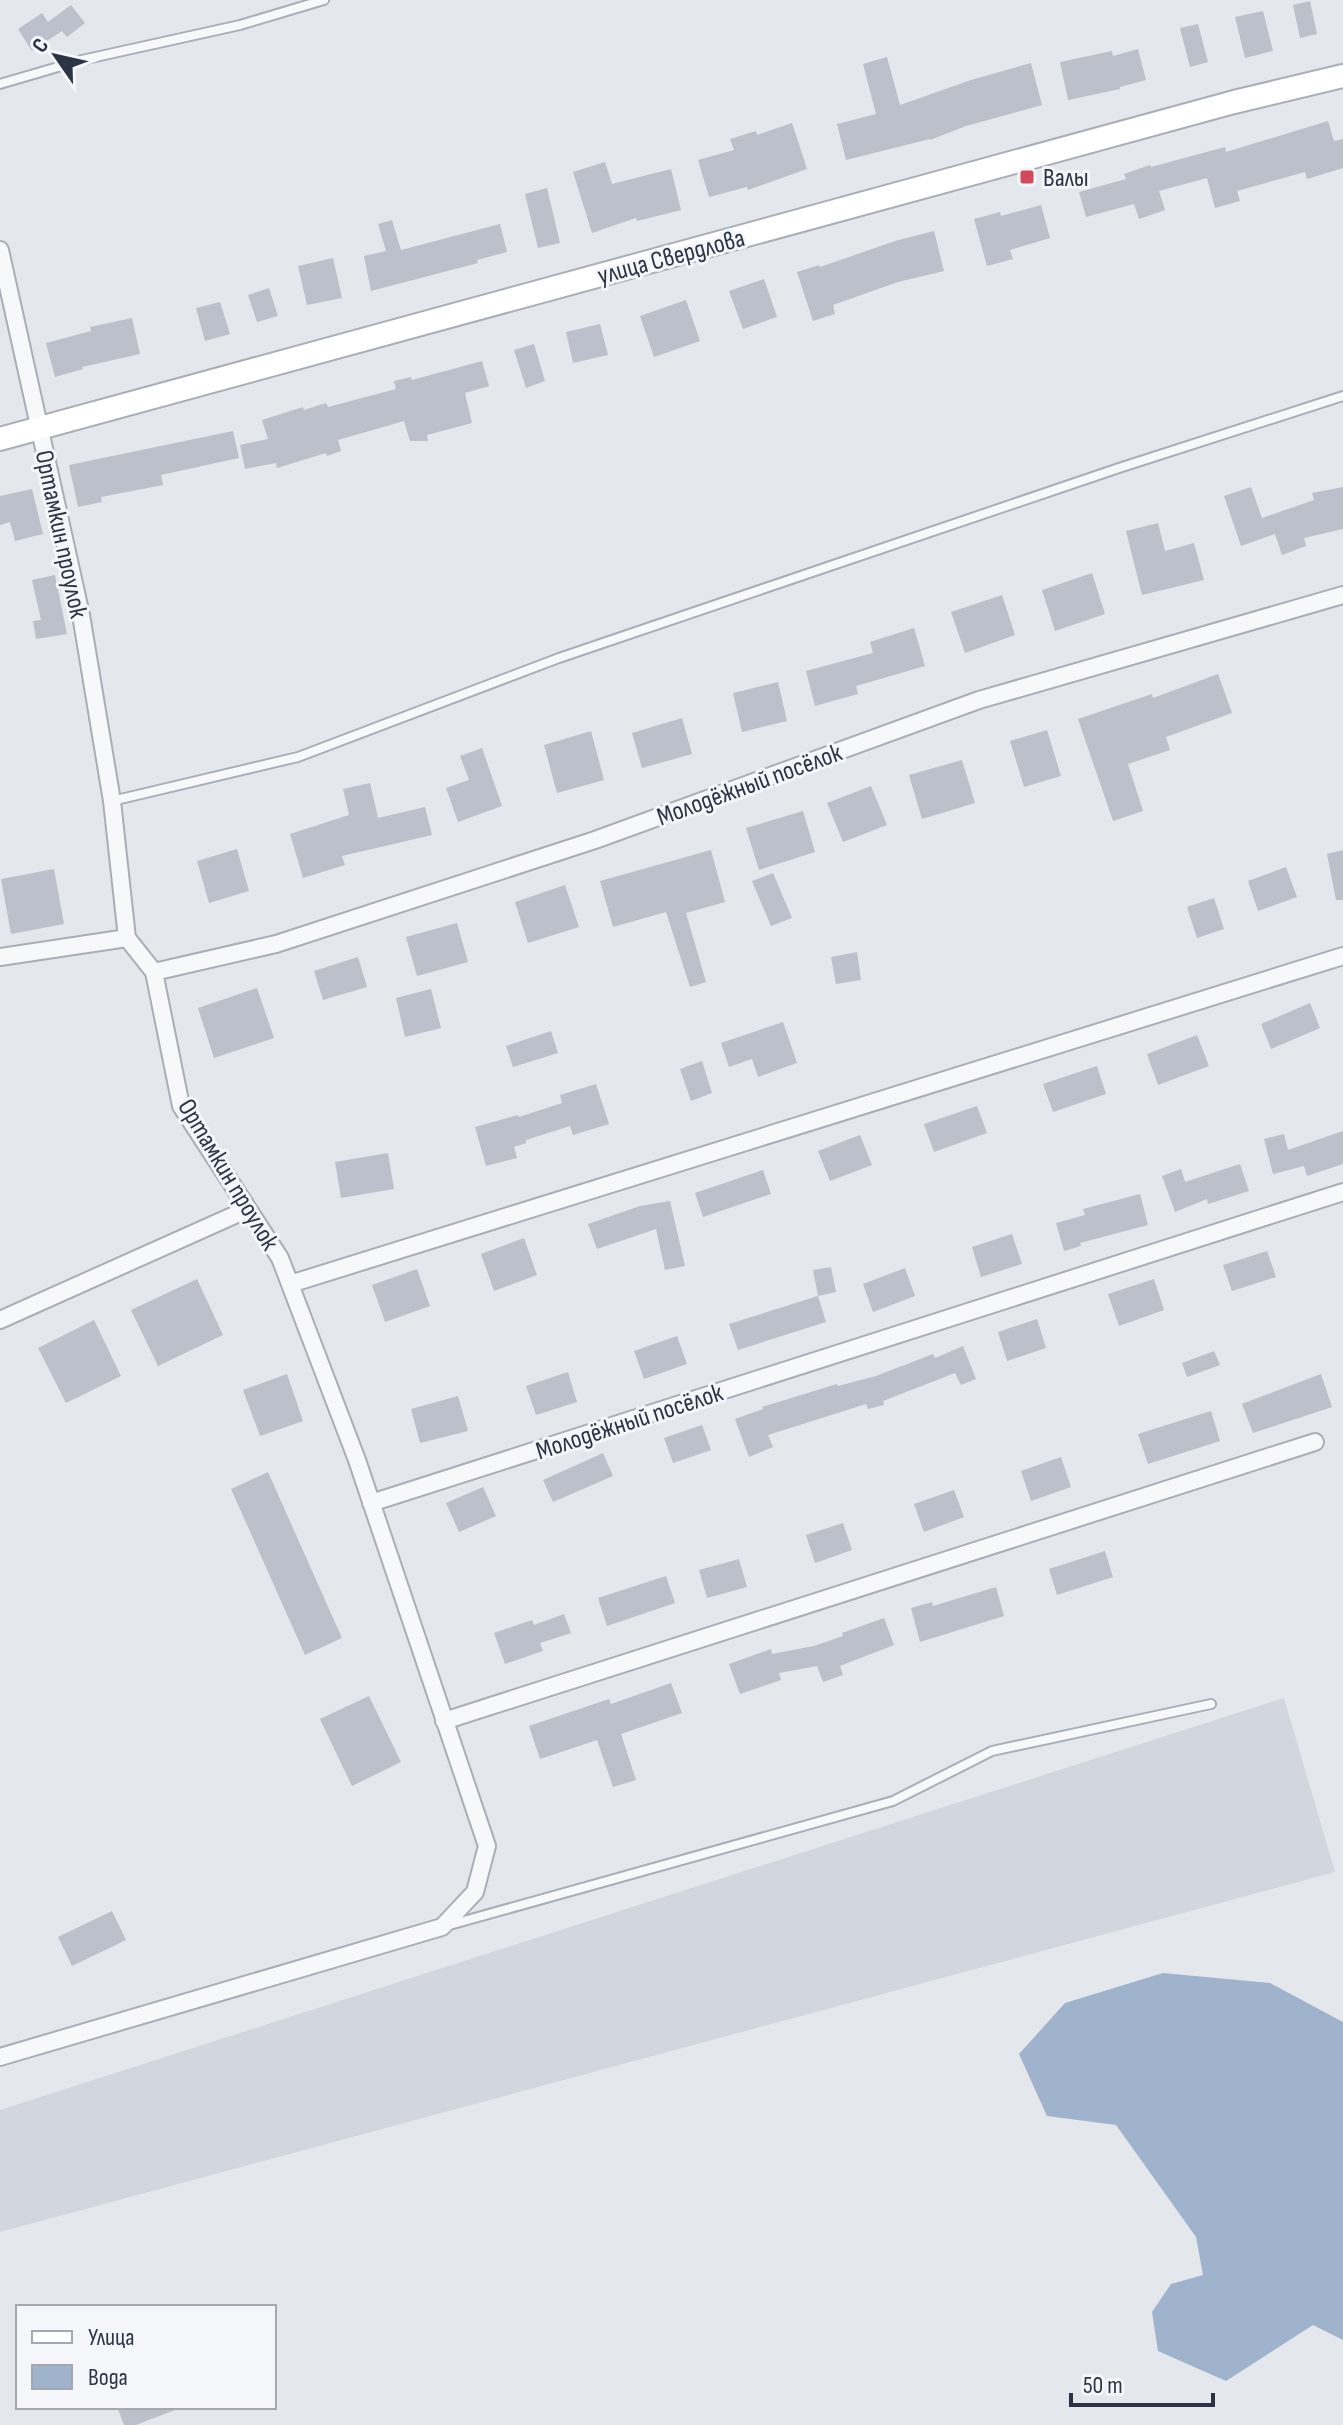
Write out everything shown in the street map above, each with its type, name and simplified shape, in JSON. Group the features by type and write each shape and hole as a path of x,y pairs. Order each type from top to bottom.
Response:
{"street":[{"name":"улица Свердлова","path":"0,439 1234,102 1343,76"},
{"name":"Ортамкин проулок","path":"0,250 81,615 112,801 127,938 154,972 181,1106 280,1258 371,1503 487,1846 475,1892 442,1927"},
{"name":"Молодёжный посёлок","path":"154,972 276,944 595,840 979,700 1343,595"},
{"path":"0,957 127,938"},
{"path":"290,1284 1343,956"},
{"name":"Молодёжный посёлок","path":"371,1503 1343,1192"},
{"path":"0,1320 248,1209"},
{"path":"444,1721 1315,1442"},
{"path":"0,2057 442,1927"}],"lane":[{"path":"0,84 82,60 240,25 324,0"},
{"path":"112,801 298,757 559,658 1119,468 1343,396"},
{"path":"442,1927 893,1801 992,1751 1211,1704"}],"shaded area":[{"path":"1284,1698 1335,1872 0,2232 0,2110"}],"water":[{"path":"1163,1973 1270,1983 1343,2022 1343,2340 1313,2325 1226,2381 1158,2351 1152,2312 1171,2284 1203,2275 1196,2237 1116,2125 1047,2116 1019,2054 1065,2003"}],"building":[{"path":"1310,1 1317,34 1300,38 1293,5"},
{"path":"71,5 85,23 67,37 62,31 32,51 18,29 42,13 48,22"},
{"path":"1263,11 1273,51 1245,58 1235,17"},
{"path":"1198,24 1208,62 1190,67 1180,28"},
{"path":"1138,49 1146,80 1068,100 1060,62 1112,51 1113,56"},
{"path":"887,57 900,105 1031,63 1042,105 966,126 930,140 846,160 837,124 876,114 863,64"},
{"path":"1328,121 1334,141 1343,139 1343,168 1307,179 1305,172 1237,191 1240,201 1215,208 1207,178 1159,191 1165,210 1139,219 1134,204 1086,217 1079,192 1126,179 1124,174 1225,147 1226,152"},
{"path":"792,123 807,169 748,190 747,187 709,197 698,160 734,150 730,139 756,131 757,135"},
{"path":"605,162 612,184 671,169 681,210 637,221 636,218 592,233 573,172"},
{"path":"547,188 560,243 538,248 525,194"},
{"path":"1041,205 1050,238 1010,250 1013,259 987,266 974,219 1000,212 1001,216"},
{"path":"392,220 401,250 500,224 507,252 477,260 478,263 371,291 364,256 386,251 378,224"},
{"path":"934,231 944,271 898,282 833,305 835,314 813,321 797,272"},
{"path":"333,258 342,298 307,305 298,266"},
{"path":"764,279 777,317 743,329 729,291"},
{"path":"269,288 278,316 257,322 248,295"},
{"path":"686,300 700,341 654,357 640,316"},
{"path":"220,302 230,334 205,341 196,308"},
{"path":"132,318 140,354 82,367 55,377 46,343 91,331 90,327"},
{"path":"600,324 608,355 573,363 566,332"},
{"path":"534,344 545,381 526,388 514,350"},
{"path":"482,361 489,386 465,393 472,423 427,435 428,441 410,441 404,421 338,440 341,451 327,456 326,453 277,468 276,463 245,469 240,445 268,439 262,420 303,407 304,410 326,403 328,407 396,389 394,381 411,377 412,380"},
{"path":"233,431 239,458 161,475 163,485 101,497 102,502 78,507 69,465"},
{"path":"1251,487 1262,518 1314,500 1312,493 1343,487 1343,529 1304,538 1306,546 1282,555 1275,534 1241,546 1224,496"},
{"path":"32,489 43,534 15,541 10,522 0,525 0,496"},
{"path":"1158,523 1165,551 1194,543 1204,580 1142,595 1126,531"},
{"path":"1092,573 1105,614 1055,631 1042,590"},
{"path":"55,575 67,634 36,639 33,621 41,620 32,580"},
{"path":"1002,595 1015,635 965,653 951,612"},
{"path":"914,628 925,666 856,686 858,694 815,706 806,671 873,653 870,642"},
{"path":"1218,674 1232,713 1166,737 1170,750 1128,764 1143,811 1113,821 1078,719 1152,694 1153,698"},
{"path":"778,682 787,721 742,732 733,693"},
{"path":"682,718 692,754 642,768 632,733"},
{"path":"1047,730 1061,776 1024,787 1010,741"},
{"path":"591,731 604,780 557,793 544,745"},
{"path":"482,748 502,806 458,822 446,788 469,780 460,756"},
{"path":"962,760 975,803 922,819 909,775"},
{"path":"370,783 378,818 425,807 432,835 342,856 345,865 303,878 290,834 349,815 343,789"},
{"path":"871,786 887,825 843,842 827,803"},
{"path":"803,811 815,852 759,870 746,828"},
{"path":"237,849 249,891 209,903 197,861"},
{"path":"711,850 725,902 686,913 706,982 690,987 666,912 613,927 600,881"},
{"path":"1343,850 1343,900 1336,900 1327,854"},
{"path":"1286,867 1297,897 1258,911 1248,881"},
{"path":"54,869 64,924 11,934 1,879"},
{"path":"773,873 792,918 771,926 752,881"},
{"path":"565,885 579,927 528,943 515,902"},
{"path":"1214,898 1224,929 1197,938 1187,907"},
{"path":"457,923 468,962 417,976 406,937"},
{"path":"857,952 861,980 836,984 831,957"},
{"path":"358,957 367,987 323,1000 314,971"},
{"path":"257,988 274,1038 214,1058 198,1008"},
{"path":"431,989 441,1028 405,1037 396,998"},
{"path":"1310,1003 1320,1028 1271,1049 1261,1024"},
{"path":"783,1022 797,1063 758,1077 752,1059 729,1067 721,1043"},
{"path":"551,1031 558,1053 513,1067 506,1046"},
{"path":"1197,1035 1209,1066 1158,1085 1147,1054"},
{"path":"702,1061 712,1093 691,1101 680,1069"},
{"path":"1097,1066 1106,1094 1053,1112 1043,1084"},
{"path":"596,1084 609,1124 573,1135 570,1126 526,1140 526,1143 514,1147 517,1158 486,1166 475,1127 562,1103 560,1095"},
{"path":"977,1106 987,1133 934,1152 924,1124"},
{"path":"1343,1131 1343,1164 1307,1176 1304,1166 1273,1174 1264,1139 1284,1134 1288,1150"},
{"path":"860,1135 872,1165 830,1181 818,1151"},
{"path":"388,1153 394,1189 341,1198 335,1162"},
{"path":"1240,1164 1249,1191 1208,1204 1207,1199 1175,1212 1162,1176 1181,1169 1185,1182"},
{"path":"763,1170 771,1194 703,1217 695,1193"},
{"path":"1140,1194 1148,1225 1080,1243 1081,1246 1064,1251 1056,1223 1085,1215 1083,1209"},
{"path":"670,1201 685,1266 665,1270 656,1229 597,1249 588,1224 640,1206"},
{"path":"1012,1234 1022,1264 981,1277 972,1247"},
{"path":"524,1238 537,1275 494,1291 481,1254"},
{"path":"1267,1251 1276,1277 1232,1291 1223,1265"},
{"path":"831,1267 836,1292 818,1296 813,1270"},
{"path":"905,1268 915,1296 873,1312 863,1284"},
{"path":"417,1269 430,1306 385,1322 372,1285"},
{"path":"197,1279 223,1335 158,1366 131,1310"},
{"path":"1154,1279 1164,1310 1119,1326 1108,1294"},
{"path":"818,1296 826,1322 738,1350 729,1324"},
{"path":"1037,1319 1046,1348 1007,1361 998,1332"},
{"path":"94,1320 121,1376 66,1403 38,1348"},
{"path":"677,1336 687,1364 644,1379 634,1351"},
{"path":"963,1346 976,1379 961,1385 955,1373 883,1401 884,1405 868,1409 866,1404 768,1435 773,1447 749,1457 735,1419 762,1407 837,1384 876,1376"},
{"path":"1214,1351 1220,1365 1187,1377 1182,1363"},
{"path":"568,1372 577,1402 536,1415 526,1386"},
{"path":"287,1374 303,1421 260,1436 243,1390"},
{"path":"1321,1374 1332,1407 1253,1433 1242,1404"},
{"path":"458,1396 468,1431 420,1443 411,1409"},
{"path":"1211,1411 1220,1441 1148,1464 1138,1434"},
{"path":"702,1425 711,1450 673,1463 664,1438"},
{"path":"603,1453 613,1476 553,1502 543,1480"},
{"path":"1061,1457 1071,1487 1031,1501 1021,1471"},
{"path":"268,1472 342,1638 305,1655 231,1489"},
{"path":"483,1487 496,1516 459,1532 446,1503"},
{"path":"954,1490 964,1517 924,1532 914,1504"},
{"path":"843,1523 852,1550 815,1563 806,1535"},
{"path":"1105,1551 1113,1577 1057,1595 1049,1569"},
{"path":"739,1559 747,1587 707,1598 699,1570"},
{"path":"666,1576 675,1603 607,1626 598,1598"},
{"path":"996,1587 1004,1616 920,1642 911,1608 932,1602 933,1606"},
{"path":"564,1614 571,1633 540,1643 543,1651 505,1664 494,1633 532,1620 534,1625"},
{"path":"884,1618 894,1645 840,1666 843,1675 823,1682 817,1666 779,1673 781,1680 740,1694 729,1664 771,1649 772,1654 814,1646"},
{"path":"671,1683 682,1713 621,1734 636,1780 613,1787 597,1740 540,1759 529,1726 609,1699 611,1704"},
{"path":"369,1696 401,1762 352,1786 320,1719"},
{"path":"112,1911 126,1940 72,1966 58,1937"},
{"path":"118,2409 177,2409 136,2425 124,2425"}],"place":[{"name":"Валы","path":"1027,177"}]}
